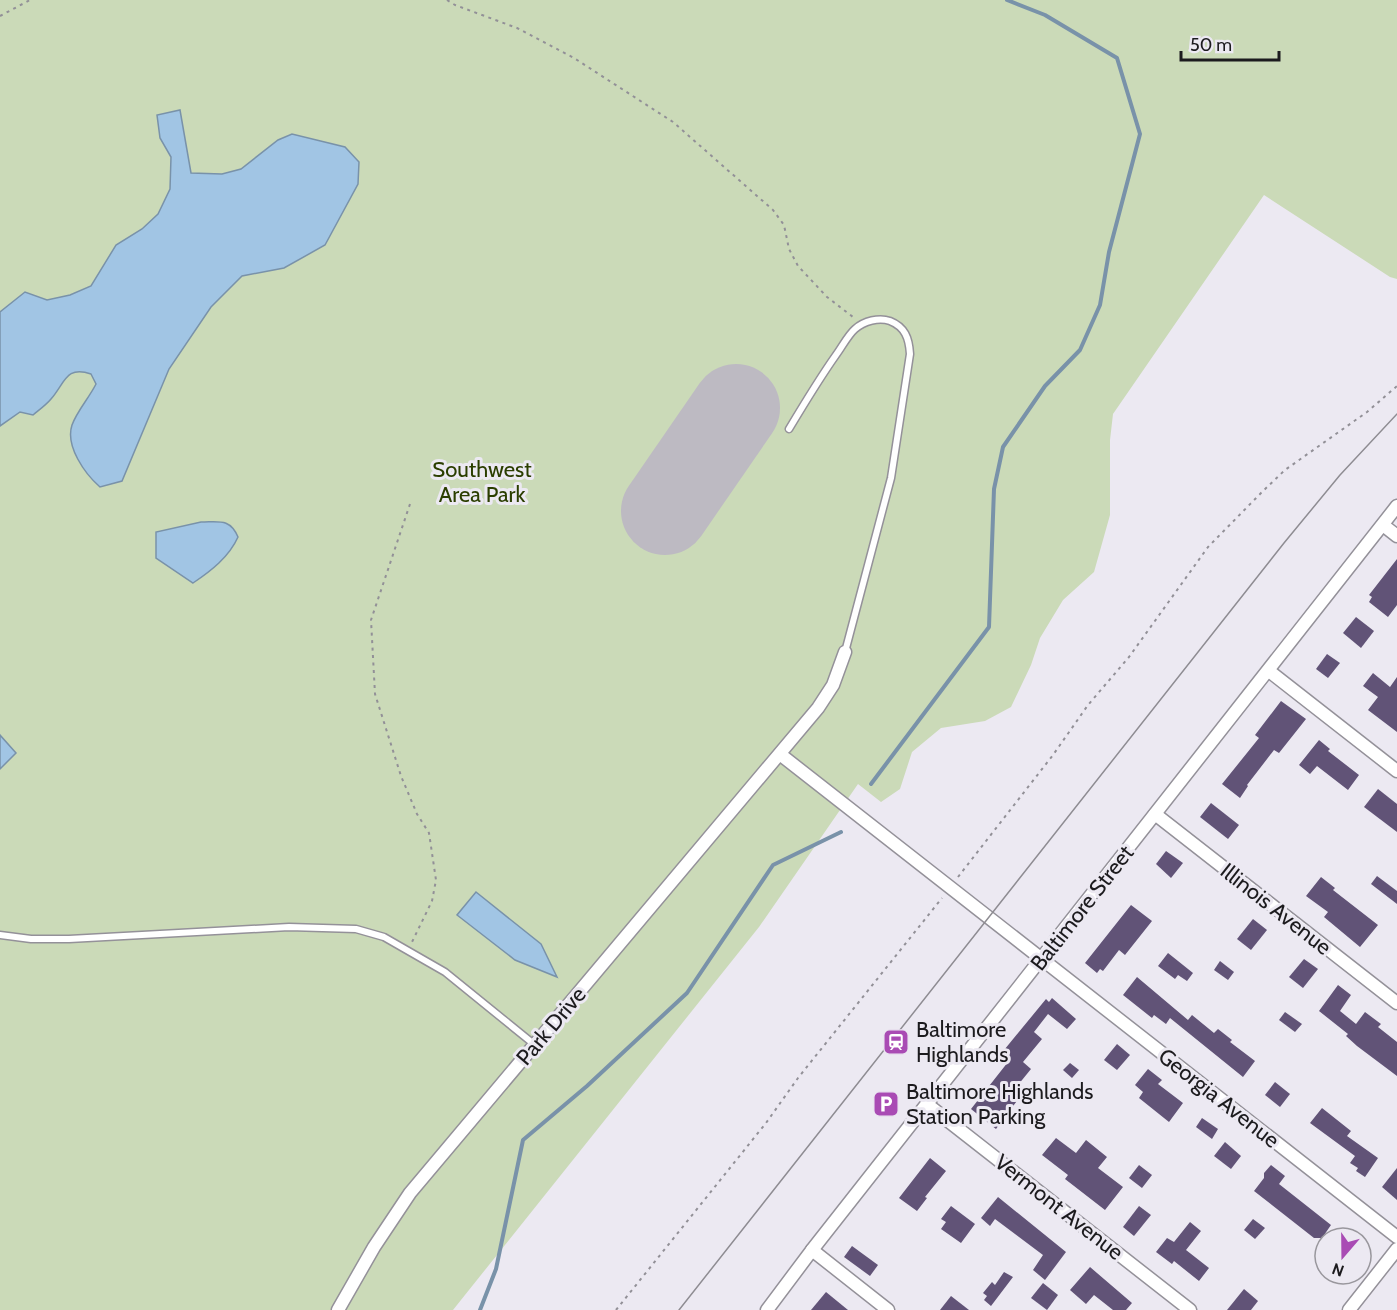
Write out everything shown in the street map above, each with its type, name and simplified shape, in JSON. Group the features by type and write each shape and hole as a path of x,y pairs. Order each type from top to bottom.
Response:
{"street":[{"name":"Baltimore Street","path":"767,1310 1397,506"},
{"path":"1383,525 1397,536"},
{"name":"Park Drive","path":"338,1310 374,1247 410,1193 818,708 833,686 845,652"},
{"path":"1269,671 1397,771"},
{"path":"780,755 1041,959"},
{"name":"Illinois Avenue","path":"1155,814 1397,1003"},
{"name":"Georgia Avenue","path":"1041,959 1397,1237"},
{"name":"Vermont Avenue","path":"928,1105 1190,1310"},
{"path":"1349,1310 1397,1249"},
{"path":"812,1250 888,1310"}],"lane":[{"path":"789,429 855,329 873,320 887,319 897,324 905,332 910,354 891,478 845,652"},
{"path":"0,935 32,939 69,939 289,927 356,929 384,937 445,972 535,1045"}],"path":[{"path":"0,16 30,0"},
{"path":"447,0 518,28 564,53 673,123 773,210 784,225 789,249 810,280 826,297 863,324"},
{"path":"616,1310 951,887 1053,755 1088,705 1128,657 1208,548 1285,470 1367,412 1397,386"},
{"path":"408,950 432,901 436,880 429,833 417,814 401,776 375,694 371,620 410,504"}],"green space":[{"name":"Southwest Area Park","path":"0,0 1397,0 1397,279 1390,277 1264,195 1113,414 1110,440 1110,515 1094,572 1063,600 1040,638 1031,665 1011,707 985,721 941,728 912,752 900,789 881,802 858,784 759,927 453,1310 0,1310"}],"water":[{"path":"180,110 191,173 222,174 241,169 278,140 292,134 345,147 359,162 358,184 325,245 284,268 242,276 211,307 169,369 122,481 100,487 88,475 71,442 74,420 96,384 91,374 76,372 71,374 49,401 33,415 20,412 0,426 0,312 25,292 47,300 70,295 91,286 116,245 142,229 158,214 170,189 171,157 160,138 157,115"},
{"path":"201,522 228,524 238,537 230,551 219,563 193,583 156,558 156,532"},
{"path":"0,735 16,753 0,769"},
{"path":"476,892 541,944 557,977 515,960 457,915"}],"building":[{"path":"1397,559 1397,605 1388,617 1369,602 1372,597 1369,595"},
{"path":"1356,617 1374,631 1361,648 1343,633"},
{"path":"1327,654 1340,663 1328,678 1316,669"},
{"path":"1373,673 1390,687 1397,677 1397,732 1368,710 1378,697 1363,686"},
{"path":"1281,701 1306,719 1279,753 1274,750 1247,785 1240,798 1222,784 1259,738 1255,735"},
{"path":"1319,740 1330,749 1328,751 1359,775 1348,790 1317,766 1310,774 1299,765"},
{"path":"1378,789 1397,804 1397,832 1364,807"},
{"path":"1211,803 1239,825 1228,839 1200,817"},
{"path":"1166,851 1183,863 1171,878 1156,864"},
{"path":"1377,876 1397,891 1397,904 1371,884"},
{"path":"1321,877 1335,888 1333,890 1378,925 1360,947 1324,917 1328,912 1306,896"},
{"path":"1131,905 1152,921 1125,955 1119,950 1103,971 1100,969 1097,973 1085,963"},
{"path":"1253,919 1267,930 1251,950 1237,939"},
{"path":"1168,953 1193,973 1187,981 1178,975 1175,979 1158,966"},
{"path":"1304,959 1318,969 1303,988 1289,977"},
{"path":"1220,961 1234,972 1228,980 1214,970"},
{"path":"1137,977 1188,1020 1192,1015 1214,1033 1218,1029 1232,1040 1230,1042 1255,1061 1243,1077 1170,1018 1166,1024 1154,1015 1152,1018 1123,995"},
{"path":"1338,985 1351,995 1340,1011 1356,1024 1365,1012 1381,1024 1378,1027 1397,1042 1397,1076 1357,1046 1346,1036 1348,1034 1319,1011"},
{"path":"1052,998 1076,1019 1067,1029 1048,1014 1034,1032 1042,1039 1023,1062 1031,1069 1018,1085 1025,1090 996,1129 971,1109 1008,1062 1000,1055 1046,999 1049,1002"},
{"path":"1285,1012 1302,1024 1295,1032 1279,1020"},
{"path":"1117,1044 1130,1055 1117,1070 1104,1060"},
{"path":"1070,1063 1079,1070 1072,1078 1063,1070"},
{"path":"1148,1069 1162,1080 1158,1084 1183,1103 1169,1122 1139,1098 1143,1092 1135,1085"},
{"path":"1275,1082 1290,1094 1280,1107 1265,1095"},
{"path":"1322,1108 1351,1131 1347,1136 1378,1158 1365,1177 1356,1171 1358,1168 1350,1163 1355,1156 1310,1123"},
{"path":"1202,1118 1218,1129 1212,1139 1196,1127"},
{"path":"1056,1138 1076,1153 1086,1140 1107,1157 1098,1168 1123,1187 1105,1210 1065,1179 1068,1175 1042,1155"},
{"path":"1225,1142 1241,1156 1231,1169 1214,1156"},
{"path":"930,1158 946,1171 917,1211 899,1198"},
{"path":"1139,1165 1152,1175 1142,1188 1129,1178"},
{"path":"1271,1165 1285,1176 1279,1184 1330,1226 1313,1226 1313,1237 1254,1191 1264,1178 1264,1173"},
{"path":"1397,1168 1397,1200 1382,1187"},
{"path":"998,1197 1066,1252 1045,1280 1033,1270 1043,1255 995,1219 990,1226 981,1218"},
{"path":"951,1206 975,1224 961,1243 941,1229 946,1222 941,1219"},
{"path":"1139,1206 1151,1215 1134,1236 1123,1227"},
{"path":"1253,1219 1265,1228 1255,1239 1244,1230"},
{"path":"1190,1222 1201,1231 1186,1250 1209,1268 1199,1281 1174,1261 1172,1264 1156,1252 1167,1238 1174,1242"},
{"path":"852,1246 878,1265 870,1276 844,1257"},
{"path":"1090,1267 1132,1303 1126,1310 1113,1310 1094,1295 1086,1304 1070,1290"},
{"path":"1004,1272 1013,1277 991,1306 984,1300 987,1296 983,1293 992,1282 995,1285"},
{"path":"1043,1283 1058,1295 1047,1310 1031,1298"},
{"path":"1244,1289 1258,1301 1251,1310 1227,1310"},
{"path":"826,1292 848,1310 811,1310"},
{"path":"951,1296 969,1310 940,1310"}],"waterway":[{"path":"871,784 989,627 994,489 1003,447 1045,386 1080,350 1100,305 1109,252 1140,134 1117,58 1045,15 1007,0"},
{"path":"480,1310 496,1269 523,1140 587,1086 687,993 773,865 841,832"}],"runway":[{"path":"665,511 736,408"}],"tram line":[{"path":"679,1310 1284,543 1340,475 1397,414"}],"place":[{"name":"Baltimore Highlands","path":"896,1042"},
{"name":"Baltimore Highlands Station Parking","path":"886,1104"}]}
